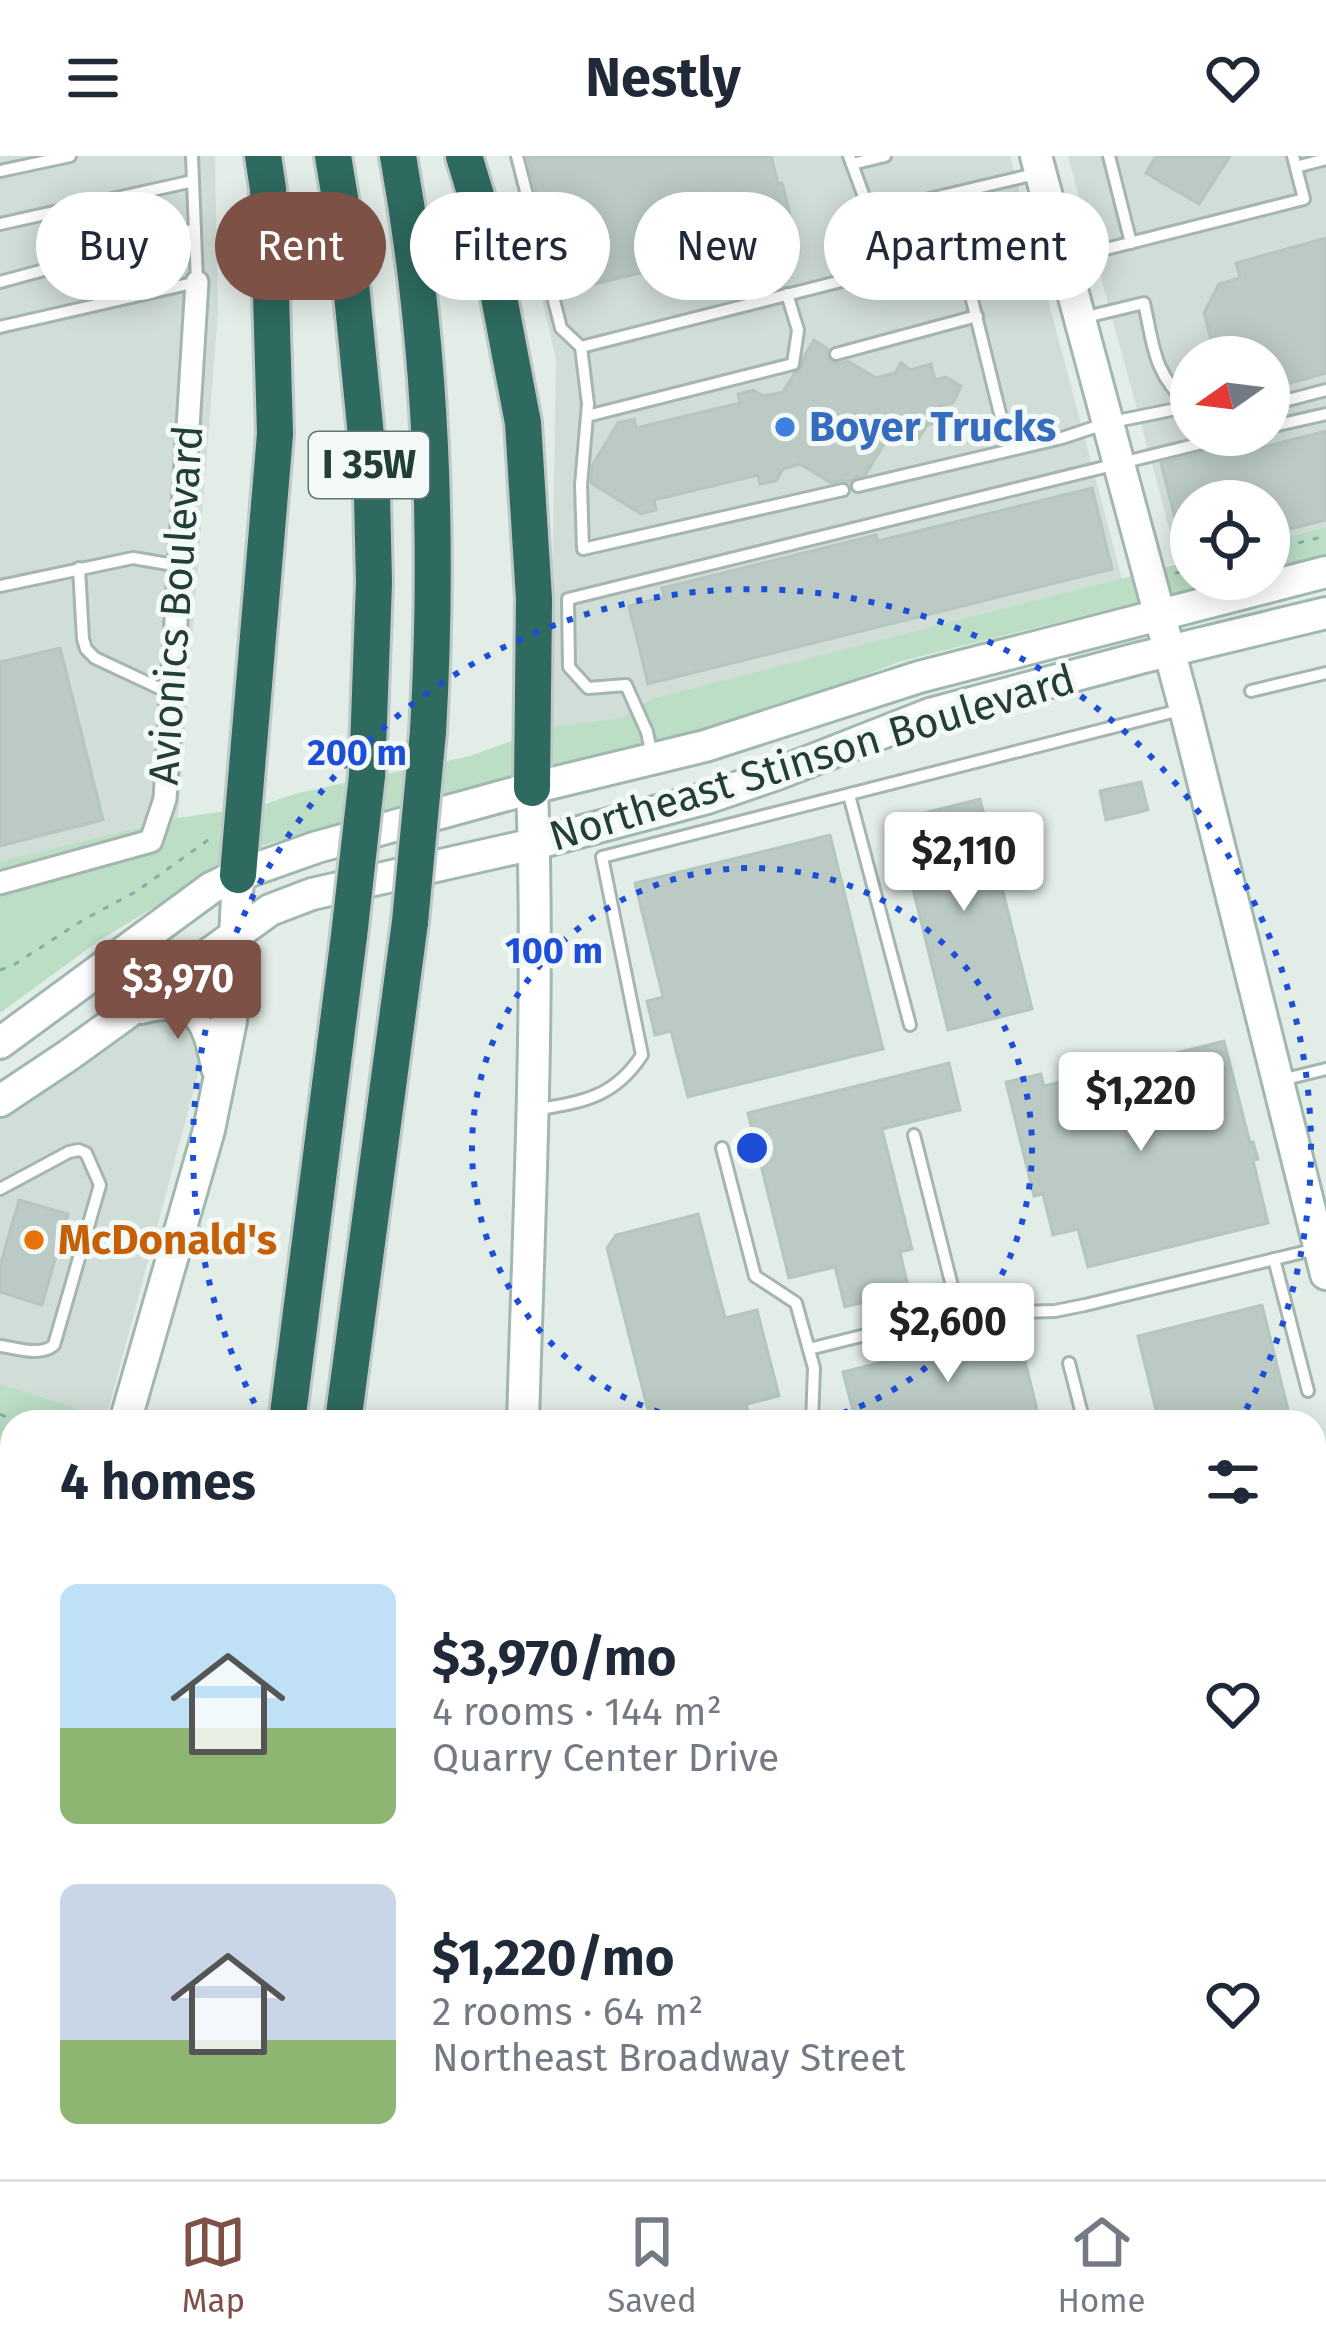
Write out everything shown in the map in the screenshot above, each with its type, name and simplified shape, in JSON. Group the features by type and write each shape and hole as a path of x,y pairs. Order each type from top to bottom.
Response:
{"highway":[{"path":"238,875 275,434 263,156"},
{"name":"I 35W","path":"288,1410 367,776 372,496 346,234 333,156"},
{"name":"I 35W","path":"345,1410 410,922 428,732 432,482 423,336 398,156"},
{"path":"464,156 486,229 523,423 534,599 532,788"},
{"path":"365,1410 386,1108"}],"main road":[{"path":"1073,300 1185,709 1323,1261"},
{"name":"Northeast Stinson Boulevard","path":"0,1042 211,888 238,875 317,847 705,746 919,677 1326,572"},
{"name":"Northeast Stinson Boulevard","path":"0,1101 270,910 312,894 534,844 707,798 931,714 1326,614"},
{"path":"523,1410 532,788"},
{"path":"129,1410 199,1172 219,1081 231,1021 238,875"},
{"path":"129,1011 165,1001 199,1015 212,1037 219,1081"}],"street":[{"name":"Avionics Boulevard","path":"0,883 151,841 165,799 197,282"}],"lane":[{"path":"0,171 70,156"},
{"path":"0,327 197,282 192,156"},
{"path":"518,156 561,328 580,347 588,404 580,484 583,549 843,490"},
{"path":"862,192 850,160 885,156"},
{"path":"1109,156 1131,243"},
{"path":"1109,248 1304,199 1295,162 1326,159"},
{"path":"944,192 1038,165"},
{"path":"0,224 193,181"},
{"path":"0,282 195,229"},
{"path":"580,347 764,300"},
{"path":"587,416 796,363 798,330 789,300"},
{"path":"973,300 1009,450"},
{"path":"1078,319 1144,302 1157,366 1170,387"},
{"path":"836,353 977,316"},
{"path":"1290,399 1326,390"},
{"path":"858,486 1170,410"},
{"path":"1290,422 1326,414"},
{"path":"653,758 626,685 588,688 569,668 568,599 1170,450"},
{"path":"0,586 133,558 179,566"},
{"path":"79,568 86,649 95,658 172,694"},
{"path":"1251,692 1326,673"},
{"path":"531,1111 604,1094 630,1073 642,1055 602,857 1185,709"},
{"path":"849,795 910,1025"},
{"path":"1278,1081 1326,1069"},
{"path":"914,1135 959,1314"},
{"path":"722,1148 755,1276 796,1303 814,1368 812,1410"},
{"path":"0,1189 79,1150 86,1153 100,1185 54,1345 39,1352 0,1346"},
{"path":"1274,1259 1308,1391"},
{"path":"809,1349 959,1314 1055,1310 1274,1259 1323,1261"},
{"path":"1069,1363 1081,1410"}],"path":[{"path":"1290,545 1326,536"},
{"path":"0,970 137,891 212,837"}],"shaded area":[{"path":"0,156 215,156 218,312 178,818 0,861"},
{"path":"509,156 1010,156 1020,192 824,192 824,300 1048,300 1122,579 653,698 621,718 550,727 556,359 542,300 610,300 610,192 517,192"},
{"path":"1068,156 1326,156 1326,527 1290,536 1290,480 1170,480 1170,531 1107,300 1109,192 1078,192"},
{"path":"142,1018 181,1021 197,1041 199,1070 108,1410 83,1410 0,1384 0,1116"}],"green space":[{"path":"1326,527 1326,555 1290,564 1290,536"},
{"path":"1170,566 1170,594 902,661 694,735 264,845 100,940 0,1013 0,861 470,756 550,727 621,718 653,698"},
{"path":"0,1384 83,1410 0,1410"}],"building":[{"path":"527,156 771,156 784,192 634,192 634,274 610,280 610,192 536,192"},
{"path":"1156,156 1230,156 1199,204 1146,173"},
{"path":"1326,238 1326,373 1290,383 1290,336 1210,336 1204,313 1219,284 1240,278 1236,263"},
{"name":"Boyer Trucks","path":"814,340 828,349 830,362 848,361 876,378 895,373 901,363 911,370 931,364 935,380 946,377 961,386 953,403 941,405 944,420 927,425 919,438 905,430 890,434 866,474 849,482 831,483 800,464 783,469 776,481 760,484 758,475 654,500 656,510 641,514 591,483 592,466 618,423 634,419 636,428 740,403 738,394 753,390 763,396 783,392 801,369"},
{"path":"1326,431 1326,520 1290,529 1290,480 1170,480 1170,498 1161,463 1189,456 1290,456 1290,440"},
{"path":"1092,488 1112,569 648,684 629,606 664,597 662,588"},
{"path":"60,648 103,820 0,846 0,662"},
{"path":"1141,782 1148,810 1106,820 1100,791"},
{"path":"980,799 1032,1009 948,1030 896,820"},
{"path":"830,835 883,1049 688,1097 671,1031 655,1035 647,1001 663,997 635,883"},
{"path":"1224,1041 1258,1159 1253,1160 1268,1223 1088,1267 1078,1229 1053,1235 1043,1194 1034,1196 1006,1082 1041,1074 1044,1086"},
{"path":"949,1063 960,1110 882,1129 912,1249 900,1252 909,1291 845,1307 835,1267 789,1278 748,1113"},
{"name":"McDonald's","path":"19,1200 68,1214 42,1305 0,1292 0,1266"},
{"path":"698,1214 725,1318 757,1310 779,1396 746,1404 748,1410 648,1410 607,1248 616,1235"},
{"path":"1262,1305 1288,1410 1156,1410 1138,1336"},
{"path":"1017,1328 1037,1410 853,1410 843,1372"}],"place":[{"name":"Boyer Trucks","path":"785,427"},
{"name":"McDonald's","path":"34,1240"}]}
